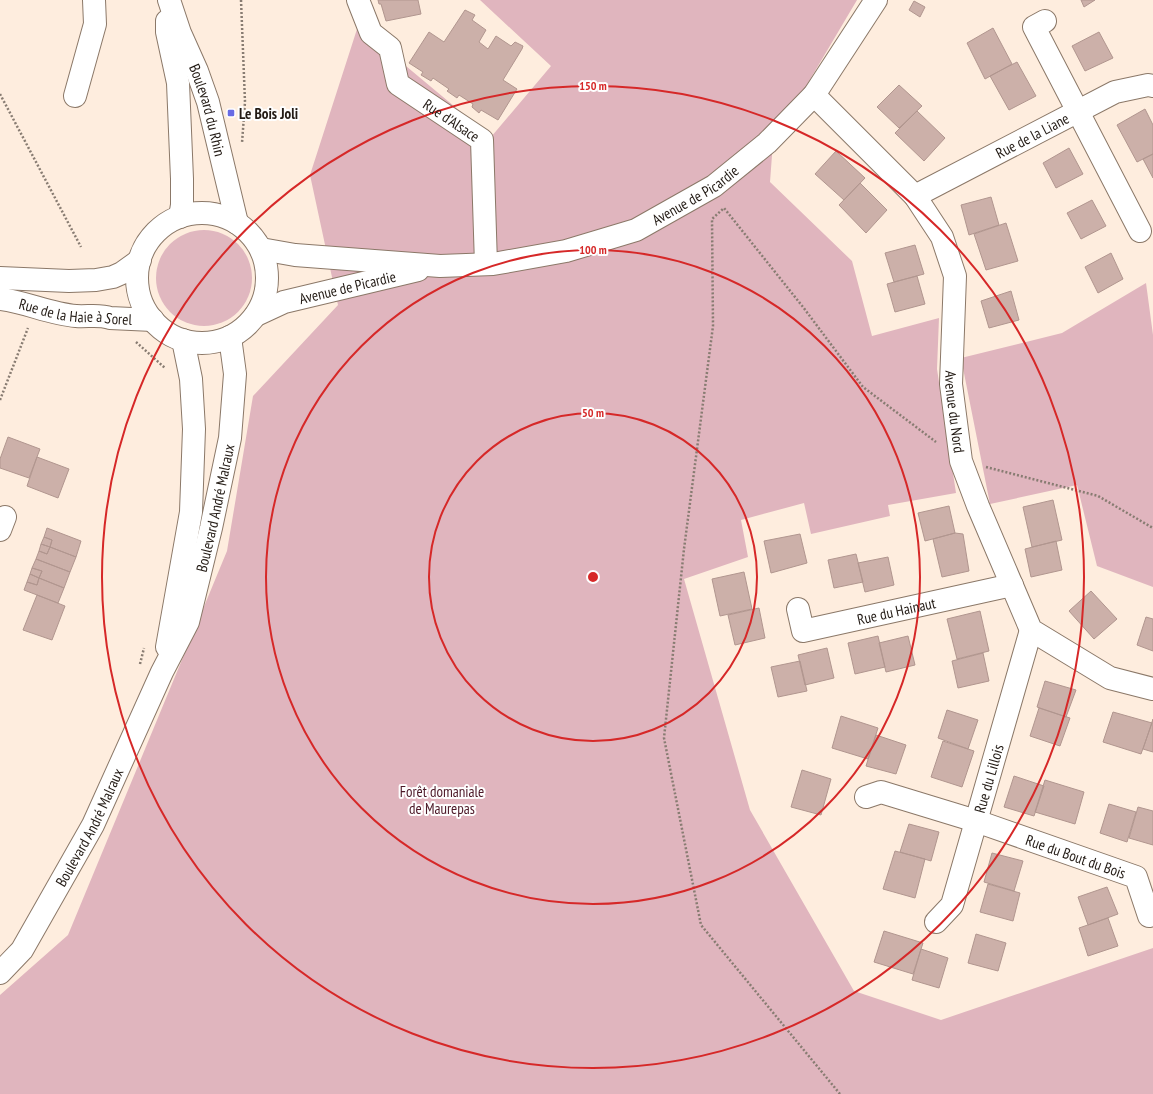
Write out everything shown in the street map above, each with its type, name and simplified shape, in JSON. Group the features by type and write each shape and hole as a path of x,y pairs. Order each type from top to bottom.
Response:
{"street":[{"path":"75,96 95,24 94,0"},
{"name":"Boulevard du Rhin","path":"168,0 167,32 178,83 182,179 182,205 180,217"},
{"name":"Boulevard du Rhin","path":"168,0 208,102 237,223"},
{"name":"Rue d'Alsace","path":"358,0 371,33 390,48 398,84 482,140 486,264"},
{"name":"Avenue de Picardie","path":"261,249 296,255 440,266 494,264 566,251 636,230 714,186 767,142 814,95 876,0"},
{"path":"1045,21 1034,27 1140,231"},
{"name":"Rue de la Liane","path":"915,196 1115,92 1148,85 1153,86"},
{"name":"Avenue du Nord","path":"814,95 915,196 942,237 955,276 951,384 961,460 978,506 1031,630"},
{"path":"199,213 219,215 237,223 251,234 261,249 267,265 268,283 264,300 256,315 244,328 230,337 215,342 199,343 183,340 166,333 153,320 144,307 138,292 137,276 140,260 145,246 166,224 180,217 199,213"},
{"name":"Rue de la Haie à Sorel","path":"0,278 69,281 106,279 122,273 140,260"},
{"name":"Avenue de Picardie","path":"256,315 284,302 440,266"},
{"name":"Rue de la Haie à Sorel","path":"0,299 16,301 56,313 76,316 104,316 110,318 153,320"},
{"name":"Boulevard André Malraux","path":"0,973 22,950 93,825 162,672 188,622 211,528 230,438 235,374 230,337"},
{"name":"Boulevard André Malraux","path":"162,672 191,512 194,429 191,379 183,340"},
{"name":"Rue du Hainaut","path":"798,609 803,631 1012,585"},
{"path":"1031,630 1110,678 1153,689"},
{"name":"Rue du Lillois","path":"936,922 952,905 1031,630"},
{"path":"866,797 881,792 976,821"},
{"name":"Rue du Bout du Bois","path":"976,821 1136,877 1149,916"}],"path":[{"path":"241,0 245,102 242,146"},
{"path":"0,94 81,247"},
{"path":"840,1094 701,925 664,738 684,549 713,326 712,219 724,208 803,307 863,387 961,460 1098,496 1153,528"},
{"path":"0,400 28,328"},
{"path":"135,341 167,370"},
{"path":"137,670 146,641"}],"shaded area":[{"path":"204,230 222,233 238,244 249,260 252,278 249,296 238,312 222,323 204,326 186,323 170,312 159,296 156,278 159,260 170,244 186,233"}],"green space":[{"name":"Forêt domaniale de Maurepas","path":"480,0 857,0 773,142 770,182 852,261 872,336 939,318 937,369 956,493 888,505 890,516 811,534 804,503 741,520 748,557 684,579 750,810 854,991 941,1020 1153,948 1153,1094 0,1094 0,995 68,935 227,551 253,396 338,305 310,175 358,26 491,137 551,66"},
{"path":"1146,283 1153,335 1153,587 1097,566 1077,485 990,504 961,358 1062,333"}],"building":[{"path":"378,0 418,0 421,14 386,21 381,4 379,4"},
{"path":"1081,0 1095,0 1084,7"},
{"path":"914,1 925,7 920,17 909,10"},
{"path":"465,10 475,15 472,20 486,30 479,42 488,49 496,36 511,46 515,42 523,46 503,80 517,89 498,120 481,110 479,113 472,107 473,104 459,95 457,98 447,91 449,89 433,78 431,81 421,75 423,72 409,63 429,32 444,42"},
{"path":"993,28 1012,64 985,79 967,43"},
{"path":"1099,32 1113,58 1085,71 1072,46"},
{"path":"1017,62 1036,96 1009,110 990,76"},
{"path":"899,85 922,106 899,128 877,107"},
{"path":"1145,109 1153,125 1153,154 1137,162 1117,125"},
{"path":"917,111 945,138 924,161 895,133"},
{"path":"1069,148 1083,174 1056,188 1043,163"},
{"path":"836,151 865,178 844,200 815,174"},
{"path":"1153,154 1153,178 1143,159"},
{"path":"860,183 887,210 866,233 839,205"},
{"path":"991,197 999,225 969,235 961,205"},
{"path":"1092,200 1106,226 1081,239 1067,213"},
{"path":"1006,223 1018,261 986,270 974,234"},
{"path":"915,245 924,274 894,282 885,253"},
{"path":"1111,253 1123,279 1098,293 1085,267"},
{"path":"917,276 925,304 895,312 887,284"},
{"path":"1011,291 1019,320 989,328 981,301"},
{"path":"8,437 40,449 29,478 0,468 0,459"},
{"path":"37,457 69,469 58,498 27,486"},
{"path":"1053,500 1062,540 1032,547 1023,507"},
{"path":"949,506 955,533 925,541 918,513"},
{"path":"47,528 81,541 76,557 50,547 52,540 44,537"},
{"path":"955,533 963,534 969,571 942,577 933,539"},
{"path":"800,534 807,563 771,573 764,541"},
{"path":"44,537 52,540 50,547 41,544"},
{"path":"1056,541 1062,570 1031,577 1025,549"},
{"path":"41,544 50,547 47,554 39,551"},
{"path":"50,547 76,557 70,572 36,559 39,551 47,554"},
{"path":"856,554 863,582 834,588 828,560"},
{"path":"888,557 894,585 865,592 858,563"},
{"path":"36,559 70,572 64,588 39,578 42,571 32,568"},
{"path":"32,568 42,571 39,578 30,574"},
{"path":"744,572 752,609 720,616 712,579"},
{"path":"30,574 39,578 37,585 27,582"},
{"path":"39,578 64,588 58,603 24,590 27,582 37,585"},
{"path":"1091,591 1117,619 1094,639 1069,611"},
{"path":"37,595 65,606 52,640 23,630"},
{"path":"759,608 765,638 735,645 728,615"},
{"path":"980,611 989,651 957,659 947,619"},
{"path":"1146,617 1153,619 1153,651 1137,645"},
{"path":"878,636 885,667 855,674 848,643"},
{"path":"908,636 915,665 886,672 879,643"},
{"path":"827,648 834,678 805,685 798,655"},
{"path":"983,653 989,681 958,688 952,661"},
{"path":"800,661 807,691 778,697 771,667"},
{"path":"1045,681 1076,690 1066,717 1037,707"},
{"path":"1039,708 1070,718 1060,746 1030,736"},
{"path":"947,710 978,720 968,749 938,738"},
{"path":"1113,712 1152,723 1141,754 1103,742"},
{"path":"841,716 878,728 868,759 832,748"},
{"path":"1153,719 1153,752 1143,749"},
{"path":"876,735 906,745 896,774 866,766"},
{"path":"943,741 974,751 962,787 931,777"},
{"path":"802,770 831,779 821,815 791,807"},
{"path":"1014,776 1044,786 1034,816 1004,807"},
{"path":"1045,780 1084,792 1075,824 1035,812"},
{"path":"1109,804 1136,812 1127,842 1100,833"},
{"path":"1138,807 1153,811 1153,845 1129,838"},
{"path":"909,824 939,832 931,861 900,852"},
{"path":"895,851 925,859 915,898 883,889"},
{"path":"992,853 1023,861 1014,891 984,882"},
{"path":"988,884 1020,893 1013,921 980,912"},
{"path":"1107,887 1118,914 1088,925 1078,897"},
{"path":"1108,918 1118,946 1088,956 1079,928"},
{"path":"884,931 923,943 913,974 874,962"},
{"path":"976,934 1006,943 998,971 968,963"},
{"path":"921,949 948,958 939,988 912,980"}],"place":[{"name":"Le Bois Joli","path":"231,113"}]}
